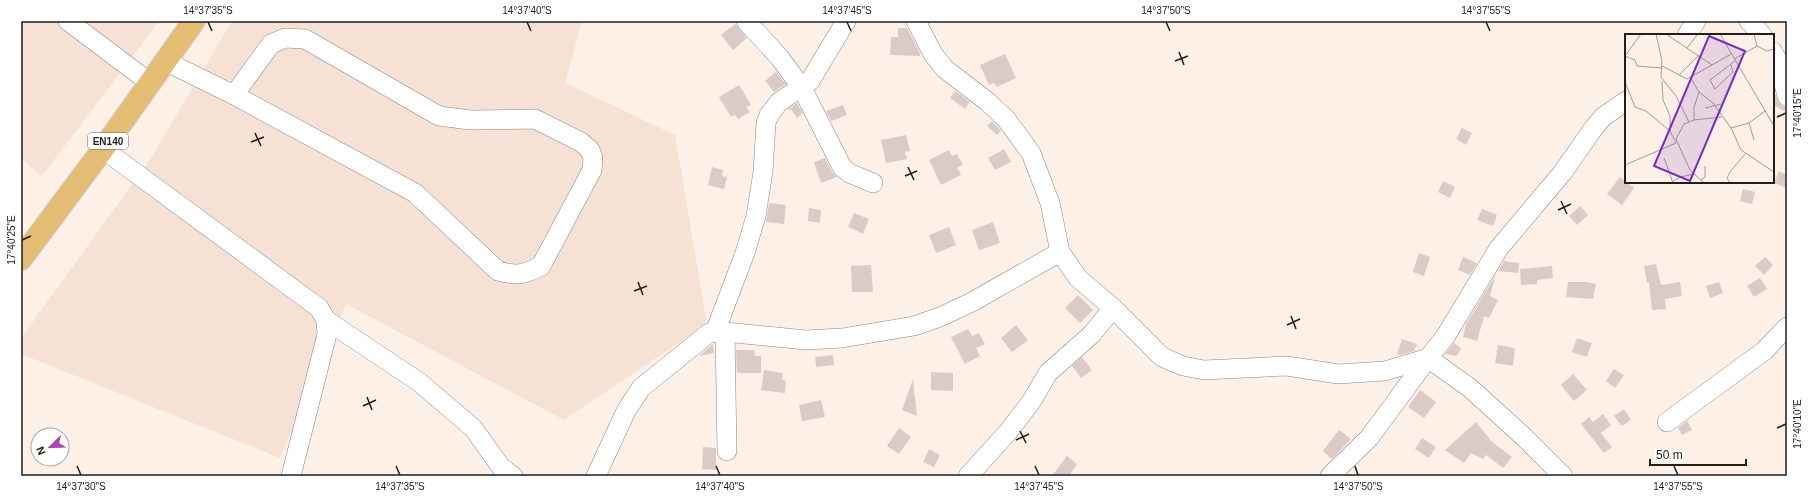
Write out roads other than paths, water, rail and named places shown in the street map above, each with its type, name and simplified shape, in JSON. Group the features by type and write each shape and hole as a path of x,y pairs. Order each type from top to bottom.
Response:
{"main road":[{"name":"EN140","path":"21,259 103,149 149,82 194,21"}],"street":[{"path":"68,21 149,82"},
{"path":"746,21 780,58 802,88 842,167 849,174 873,183"},
{"path":"727,451 720,332 756,216 763,172 766,123 769,115 779,102 802,88 814,76 846,21"},
{"path":"916,21 933,54 945,69 988,102 1006,119 1031,153 1050,203 1060,252 1078,278 1113,308 1162,357 1183,366 1197,368 1217,369 1287,366 1338,374 1386,371 1428,358"},
{"path":"1688,34 1696,21"},
{"path":"1749,21 1761,34"},
{"path":"165,61 234,95 415,193 498,271 512,275 528,273 541,266 592,170 593,158 590,150 581,142 535,119 470,120 439,116 305,39 285,38 271,44 234,95"},
{"path":"1774,54 1778,61 1787,96"},
{"path":"1330,476 1369,438 1445,337 1499,248 1563,172 1600,121 1625,102"},
{"path":"103,149 319,308 326,320 419,382 473,428 501,467 513,476"},
{"path":"596,476 626,411 641,388 709,333 720,332 806,340 842,338 914,326 940,317 972,302 1060,252"},
{"path":"968,476 1008,432 1031,402 1048,372 1092,334 1113,308"},
{"path":"291,476 326,334 326,320"},
{"path":"1667,422 1764,351 1787,327"},
{"path":"1428,358 1470,388 1524,437 1563,476"}]}
